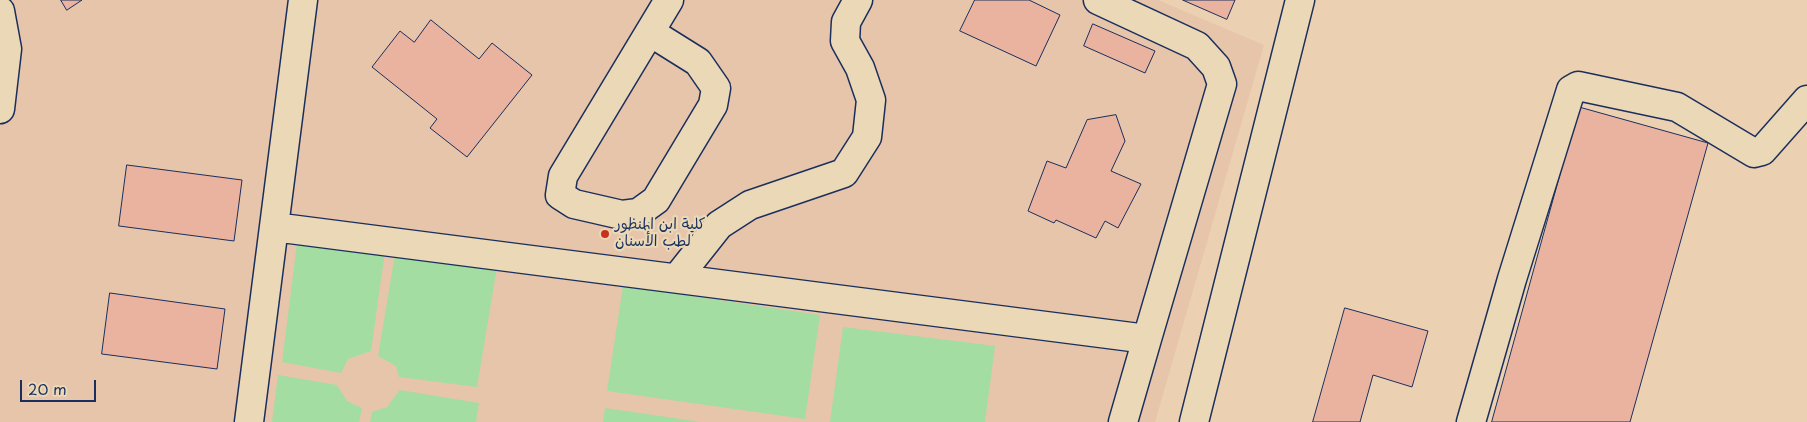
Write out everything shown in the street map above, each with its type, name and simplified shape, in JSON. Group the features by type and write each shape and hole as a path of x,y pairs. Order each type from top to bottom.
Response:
{"street":[{"path":"249,422 303,0"},
{"path":"650,32 698,62 716,88 712,105 656,200 638,214 622,215 574,204 560,195 563,176 669,0"},
{"path":"677,278 719,225 750,205 844,173 867,137 871,100 860,68 845,41 846,22 858,0"},
{"path":"1098,0 1197,46 1216,67 1222,84 1123,422"},
{"path":"1194,422 1300,0"},
{"path":"0,11 7,49 0,110"},
{"path":"1471,422 1518,260 1571,90 1578,86 1678,108 1754,153 1762,152 1807,100"},
{"path":"274,227 1147,339"}],"shaded area":[{"name":"كلية ابن المنظور لطب الأسنان","path":"0,0 1158,0 1264,45 1155,422 0,422"}],"green space":[{"path":"297,243 385,251 371,351 348,359 341,373 282,362"},
{"path":"395,254 497,267 477,387 399,377 396,366 378,356"},
{"path":"623,286 820,315 805,419 607,391"},
{"path":"843,327 995,346 985,422 830,422"},
{"path":"278,375 337,385 347,401 362,408 359,422 272,422"},
{"path":"400,390 479,403 476,422 370,422 372,412 387,407"},
{"path":"605,408 701,422 603,422"}],"building":[{"path":"61,0 82,0 67,10"},
{"path":"975,0 1029,0 1060,15 1036,66 960,31"},
{"path":"1183,0 1235,0 1227,19"},
{"path":"431,20 479,59 492,43 532,75 467,157 430,128 437,119 372,67 400,31 414,42"},
{"path":"1093,24 1155,51 1145,73 1084,46"},
{"path":"1579,107 1708,143 1630,422 1492,422"},
{"path":"1116,115 1125,141 1111,171 1141,184 1118,228 1105,221 1096,238 1056,220 1054,223 1028,211 1047,161 1066,168 1087,120"},
{"path":"127,165 242,180 234,241 119,226"},
{"path":"110,293 225,309 217,369 102,354"},
{"path":"1345,308 1428,331 1412,387 1373,375 1360,422 1313,422"}],"place":[{"name":"كلية ابن المنظور لطب الأسنان","path":"605,234"}]}
